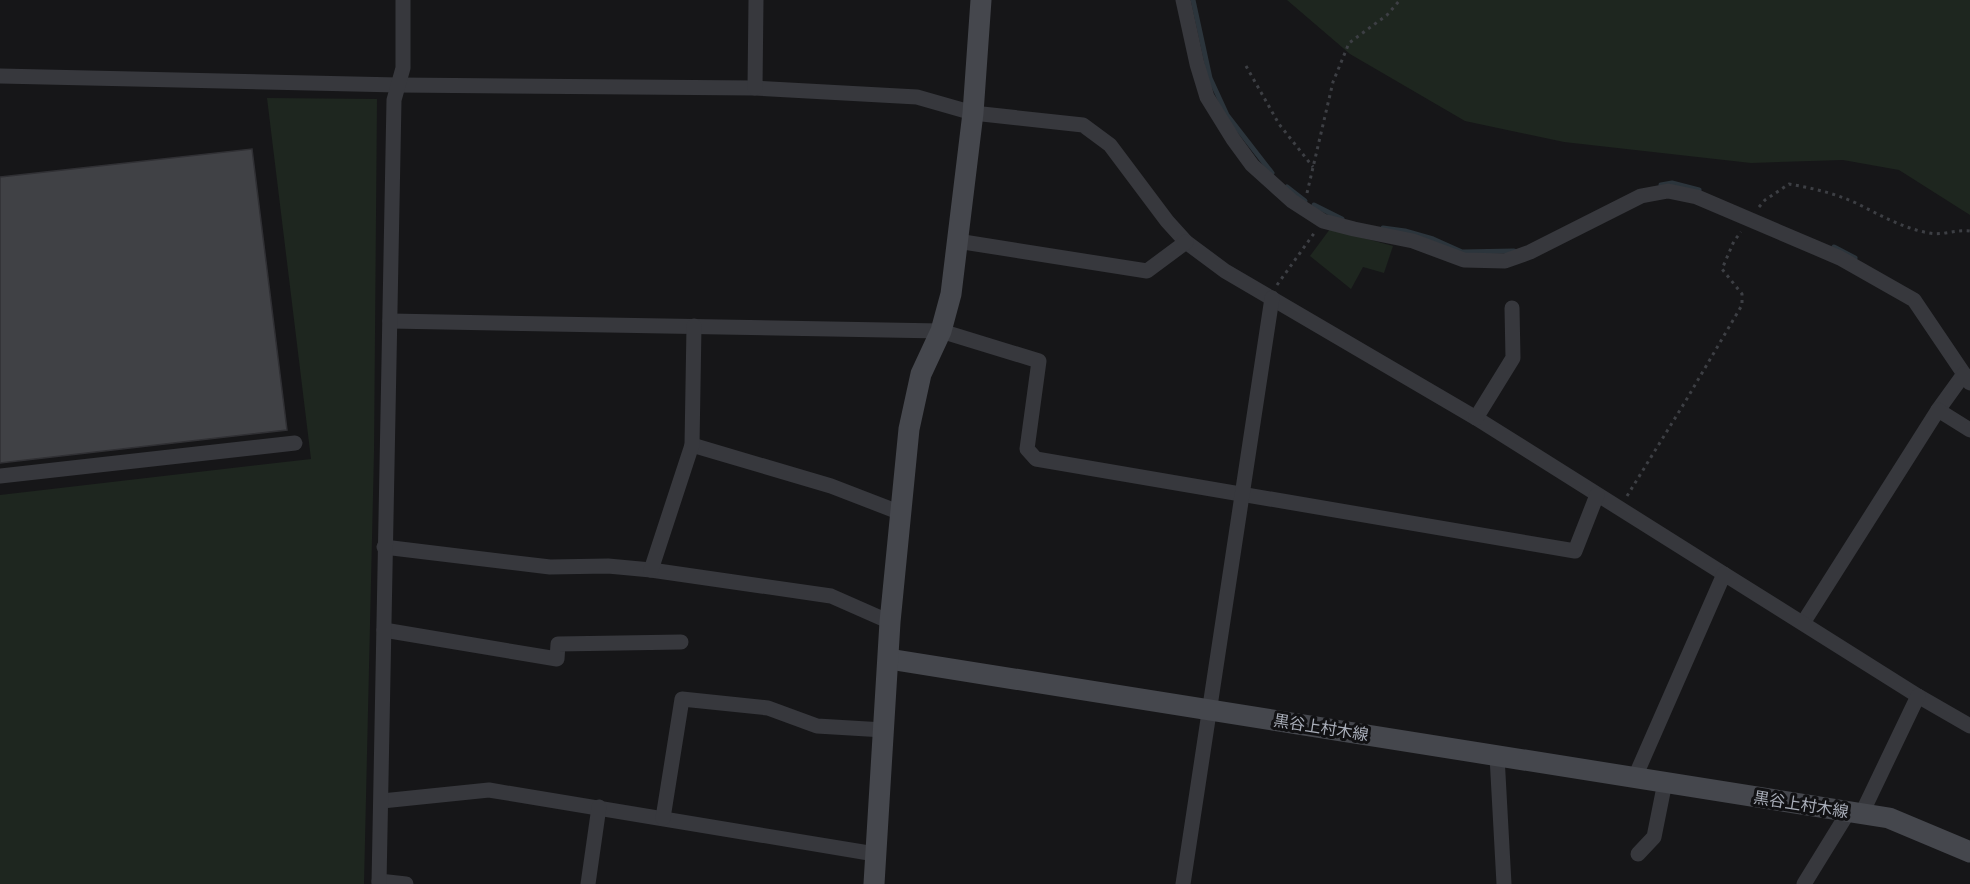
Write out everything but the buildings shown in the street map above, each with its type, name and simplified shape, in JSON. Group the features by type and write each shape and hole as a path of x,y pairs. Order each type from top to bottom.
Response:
{"main road":[{"path":"874,884 890,622 909,429 921,374 941,331 951,294 973,113 981,0"},
{"name":"黒谷上村木線","path":"889,659 1889,818 1970,852"}],"street":[{"path":"404,0 403,68 394,100 379,883 406,884"},
{"path":"755,88 756,0"},
{"path":"1183,0 1207,97 1252,165 1304,209 1323,221 1354,230 1413,241 1464,260 1505,261 1530,252 1641,196 1668,191 1697,197 1840,258 1914,300 1967,379 1938,410 1803,623"},
{"path":"0,76 398,85 755,88 917,97 973,113 1083,125 1110,145 1167,221 1186,242 1225,271 1476,418 1918,696 1970,726"},
{"path":"957,241 1147,271 1186,242"},
{"path":"1183,884 1272,298"},
{"path":"1476,418 1513,358 1512,308"},
{"path":"390,321 941,331 1039,361 1026,449 1036,459 1575,551 1597,495"},
{"path":"651,570 692,445 694,326"},
{"path":"1938,410 1970,430"},
{"path":"0,476 295,443"},
{"path":"692,445 831,486 901,513"},
{"path":"384,547 550,567 608,566 651,570 831,596 890,622"},
{"path":"1635,777 1724,574"},
{"path":"384,630 557,659 558,644 681,642"},
{"path":"1804,884 1855,812 1918,696"},
{"path":"663,818 682,699 768,708 817,726 884,730"},
{"path":"1497,756 1504,884"},
{"path":"1638,854 1654,837 1665,782"},
{"path":"382,801 489,790 875,854"},
{"path":"588,884 599,807"}],"path":[{"path":"1304,209 1333,82 1349,43 1387,15 1400,0"},
{"path":"1246,66 1280,124 1312,167"},
{"path":"1759,208 1765,200 1789,184 1819,190 1854,202 1898,225 1932,234 1970,231"},
{"path":"1272,298 1278,280 1323,221"},
{"path":"1619,508 1742,305 1742,294 1722,269 1734,241 1746,225"}],"shaded area":[{"path":"1287,0 1970,0 1970,215 1899,170 1843,160 1751,163 1564,142 1465,121 1350,54"},
{"path":"267,98 377,99 374,452 364,884 0,884 0,495 311,459"},
{"path":"1330,229 1393,246 1384,273 1363,267 1351,289 1310,256"}],"waterway":[{"path":"1193,0 1210,78 1227,115 1272,173"},
{"path":"1661,185 1672,183 1699,190"},
{"path":"1287,187 1305,201"},
{"path":"1314,205 1342,219"},
{"path":"1383,228 1433,239 1462,252 1514,251"},
{"path":"1834,247 1855,258"}]}
